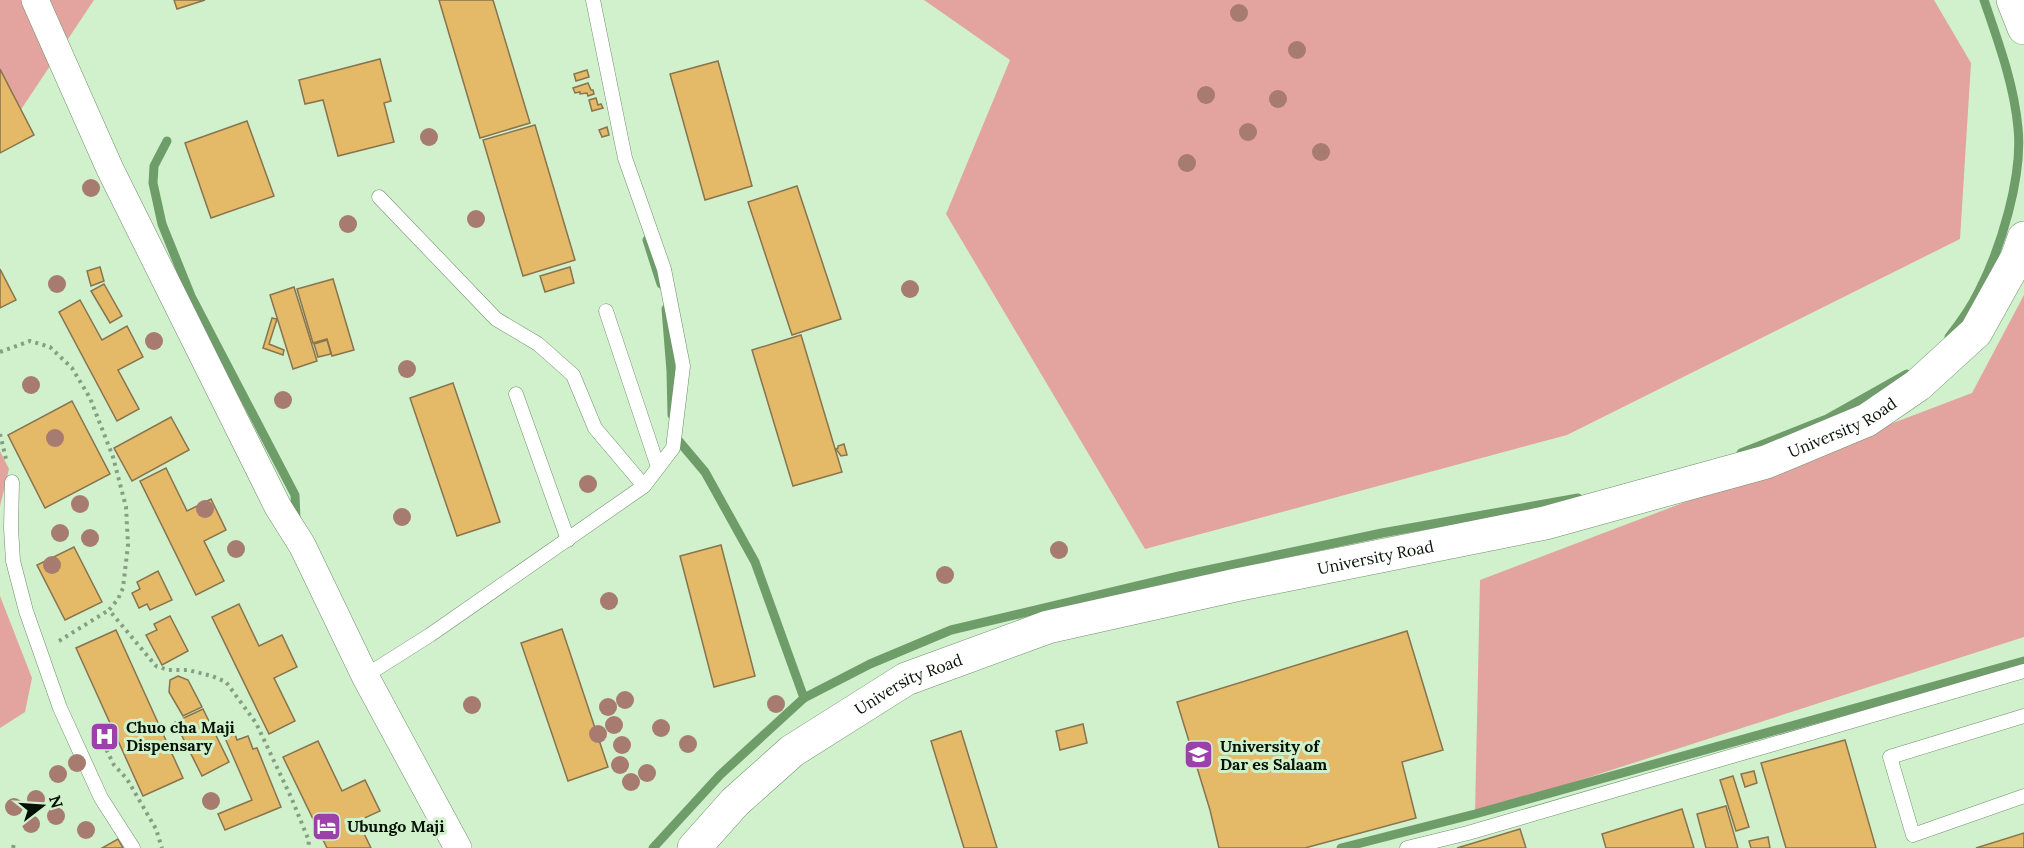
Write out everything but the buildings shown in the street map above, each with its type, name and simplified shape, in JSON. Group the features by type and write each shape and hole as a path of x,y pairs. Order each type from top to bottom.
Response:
{"street":[{"path":"34,0 105,158 278,507 302,545 365,676 458,848"},
{"path":"2013,0 2024,28"},
{"name":"University Road","path":"694,848 735,801 792,751 906,679 1048,627 1236,585 1545,523 1766,462 1867,420 1918,385 1976,332 2017,258 2024,238"}],"lane":[{"path":"365,676 430,635 644,486 673,448 683,366 664,269 625,158 593,0"},
{"path":"379,197 496,319 538,344 573,375 596,428 644,486"},
{"path":"606,311 658,467"},
{"path":"516,394 568,540"},
{"path":"12,482 13,561 26,611 64,718 101,798 133,848"},
{"path":"1407,848 1468,833 2024,670"},
{"path":"2024,716 1890,758 1913,835 2024,796"}],"path":[{"path":"0,352 30,341 50,347 72,368 90,398 113,457 126,507 128,545 123,588 118,599 109,610 54,644"},
{"path":"0,434 12,482"},
{"path":"109,610 156,666 168,670 188,670 226,682 256,723 291,797 309,841 308,848"},
{"path":"99,734 114,765 127,779 156,829 162,848"}],"shaded area":[{"path":"0,0 94,0 0,141"},
{"path":"924,0 1934,0 1971,63 1960,239 1567,435 1145,549 946,214 1010,60"},
{"path":"2024,295 2024,637 1475,814 1480,580 1972,393"},
{"path":"0,451 9,469 0,506"},
{"path":"0,596 32,678 25,712 0,728"}],"waterway":[{"path":"1949,337 1972,303 1987,274 2009,211 2017,168 2018,128 2013,95 1984,0"},
{"path":"167,141 154,166 153,183 162,224 191,296 295,495 296,520"},
{"path":"647,240 661,284"},
{"path":"666,309 672,415"},
{"path":"1741,453 1827,419 1907,374"},
{"path":"678,440 705,472 755,562 804,698"},
{"path":"653,848 720,775 804,698 870,664 951,630 1179,576 1382,533 1578,498"},
{"path":"1341,848 1475,814 2024,661"}],"place":[{"name":"Chuo cha Maji Dispensary","path":"105,736"},
{"name":"University of Dar es Salaam","path":"1199,755"},
{"name":"Ubungo Maji","path":"326,826"}]}
